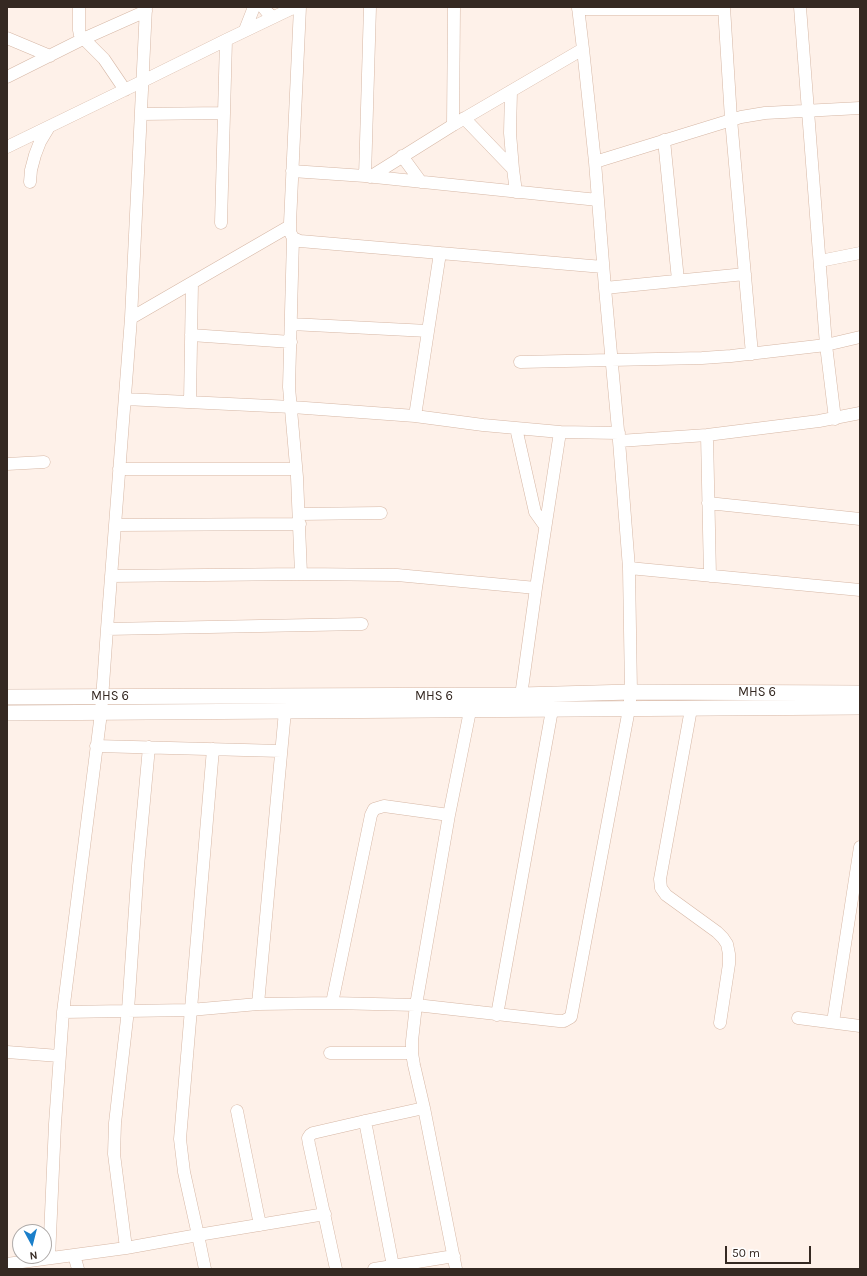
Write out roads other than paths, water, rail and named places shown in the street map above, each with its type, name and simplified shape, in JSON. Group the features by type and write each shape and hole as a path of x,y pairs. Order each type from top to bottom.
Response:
{"main road":[{"name":"MHS 6","path":"7,697 102,696 520,703 631,692 860,693"},
{"path":"7,713 470,711 520,703 552,710 860,707"}],"street":[{"path":"79,7 80,35 104,59 125,90"},
{"path":"245,30 254,7"},
{"path":"263,7 273,17"},
{"path":"7,147 295,7"},
{"path":"300,7 292,171 289,387 292,407 296,469 301,574"},
{"path":"368,176 370,7"},
{"path":"453,125 454,7"},
{"path":"800,7 826,345 835,418"},
{"path":"63,1012 190,1010 258,1004 332,1003 416,1005 559,1021 564,1021 571,1017 631,692 629,568 619,437 595,162 578,8 724,8 731,119 752,354"},
{"path":"7,77 146,9 131,318 102,696 63,1012 59,1056 51,1224"},
{"path":"7,38 50,56"},
{"path":"221,223 226,40"},
{"path":"368,176 583,49"},
{"path":"511,91 510,133 516,192"},
{"path":"595,162 731,119 765,113 860,108"},
{"path":"141,114 224,113"},
{"path":"464,118 513,169"},
{"path":"30,182 31,170 35,155 40,142 50,127"},
{"path":"664,140 678,280"},
{"path":"402,156 421,182"},
{"path":"292,171 368,176 598,200"},
{"path":"291,232 300,241 603,267"},
{"path":"131,318 192,283 291,232"},
{"path":"415,416 440,253"},
{"path":"820,261 860,253"},
{"path":"605,288 744,274"},
{"path":"190,402 192,283"},
{"path":"291,324 428,331"},
{"path":"191,336 290,342"},
{"path":"520,362 612,361 732,356 826,345 860,337"},
{"path":"125,399 292,407 415,416 482,426 619,437 707,435 835,418 860,413"},
{"path":"516,428 535,512 545,526"},
{"path":"520,703 560,432"},
{"path":"707,435 710,576"},
{"path":"7,464 44,462"},
{"path":"119,470 296,469"},
{"path":"708,504 860,519"},
{"path":"115,525 299,519 381,513"},
{"path":"629,568 860,590"},
{"path":"111,576 301,574 397,575 536,588"},
{"path":"107,629 362,624"},
{"path":"691,709 660,879 661,888 666,895 716,932 727,944 729,964 720,1023"},
{"path":"497,1014 552,710"},
{"path":"258,1004 285,711"},
{"path":"456,1269 412,1053 416,1005 449,815 470,711"},
{"path":"96,746 281,750"},
{"path":"126,1248 114,1154 115,1123 128,1010 138,866 149,747"},
{"path":"205,1269 184,1172 180,1139 213,749"},
{"path":"332,1003 371,815 374,810 384,806 449,815"},
{"path":"833,1022 860,847"},
{"path":"798,1018 860,1026"},
{"path":"7,1052 59,1056"},
{"path":"330,1053 412,1053"},
{"path":"336,1269 308,1138 313,1133 424,1108"},
{"path":"237,1111 260,1225"},
{"path":"365,1121 393,1266"},
{"path":"52,1258 126,1248 325,1214"},
{"path":"74,1255 78,1269"},
{"path":"374,1269 454,1256"}]}
